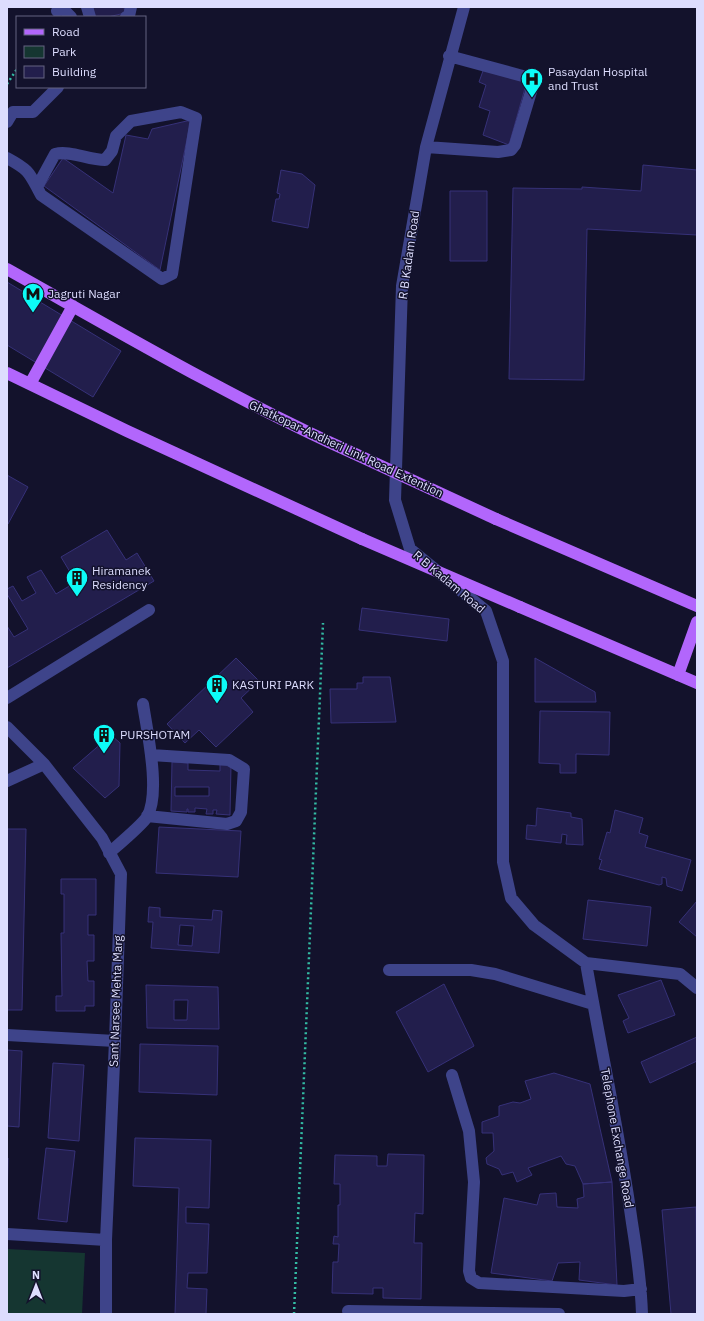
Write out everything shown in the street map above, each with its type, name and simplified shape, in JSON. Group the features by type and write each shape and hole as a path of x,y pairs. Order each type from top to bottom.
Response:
{"main road":[{"name":"Ghatkopar-Andheri Link Road Extention","path":"7,269 174,364 277,418 496,519 697,606"},
{"path":"30,384 73,306"},
{"path":"7,373 362,540 697,683"},
{"path":"678,675 697,622"}],"street":[{"name":"R B Kadam Road","path":"464,7 426,148 402,286 395,500 410,549 486,611 503,661 503,862 511,898 534,925 586,963 680,974 697,988"},
{"path":"57,11 62,8 70,16"},
{"path":"426,148 498,152 511,150 515,145 533,84 530,78 450,56"},
{"path":"7,122 13,112 33,112 57,88"},
{"path":"7,158 24,167 33,177 37,187 42,195 162,279 172,274 196,118 181,112 131,121 116,136 112,151 105,160 94,160 63,152 55,154 37,187"},
{"path":"7,698 149,610"},
{"path":"109,853 147,816 153,793 151,755 143,704"},
{"name":"Sant Narsee Mehta Marg","path":"10,734 44,764 102,838 120,874 116,1041 106,1240 106,1314"},
{"path":"147,816 227,824 236,821 241,812 244,769 238,764 229,760 151,755"},
{"path":"7,781 44,764"},
{"name":"Telephone Exchange Road","path":"586,963 618,1128 642,1289 642,1314"},
{"path":"389,970 471,970 494,974 593,1004"},
{"path":"7,1035 116,1041"},
{"path":"452,1075 470,1138 474,1182 469,1271 471,1278 479,1283 624,1290 642,1289"},
{"path":"7,1234 106,1240"},
{"path":"348,1311 559,1314"}],"path":[{"path":"7,84 16,70"},
{"path":"294,1314 323,623"}],"green space":[{"path":"7,1249 85,1253 82,1314 7,1314"}],"building":[{"path":"93,7 124,7 125,13 112,16 94,16"},
{"path":"484,68 527,81 509,145 483,135 490,111 479,107 486,85 479,82"},
{"path":"191,120 160,270 44,186 63,158 113,193 126,135 148,139 152,129"},
{"path":"643,165 697,170 697,235 587,229 584,380 509,379 513,188 582,189 582,187 641,191"},
{"path":"281,170 302,174 315,185 308,228 272,221 276,199 279,199 280,194 277,193"},
{"path":"450,191 487,191 487,261 450,261"},
{"name":"Jagruti Nagar","path":"7,282 121,351 93,397 7,345"},
{"path":"7,475 28,487 8,524 7,523"},
{"name":"Hiramanek Residency","path":"107,530 126,560 137,553 154,581 7,668 7,626 14,637 28,629 7,594 7,589 13,586 22,601 36,593 27,577 41,570 56,594 76,582 61,557"},
{"path":"362,608 449,619 447,641 359,630"},
{"name":"KASTURI PARK","path":"236,658 259,681 241,698 253,712 216,747 199,730 185,743 167,724"},
{"path":"535,658 595,692 596,702 535,702"},
{"path":"363,677 390,677 396,722 331,723 330,689 357,689 357,683 363,683"},
{"path":"540,711 610,712 609,755 576,754 576,773 560,773 560,764 539,763"},
{"name":"PURSHOTAM","path":"111,735 120,743 119,786 105,798 73,768"},
{"path":"172,762 188,763 188,770 220,771 220,764 231,765 230,815 216,814 217,810 213,810 213,814 206,814 207,809 195,808 195,812 188,812 188,809 187,812 171,811","holes":["175,787 209,787 209,796 175,796"]},
{"path":"537,808 571,813 571,817 582,819 583,845 566,844 567,835 562,834 561,843 526,839 527,825 536,826"},
{"path":"615,810 643,818 639,833 648,836 645,847 691,860 682,891 667,886 666,878 662,877 662,884 659,885 599,869 602,860 599,859 607,832 610,833"},
{"path":"159,827 241,831 238,877 156,873"},
{"path":"7,829 26,829 22,1010 7,1010"},
{"path":"61,879 96,879 96,915 88,915 88,935 94,935 94,961 87,961 88,981 94,981 94,1006 85,1006 85,1011 56,1011 56,996 62,996 61,933 64,933 64,894 61,894"},
{"path":"588,900 651,907 647,946 583,939"},
{"path":"697,901 697,937 679,922"},
{"path":"149,907 160,908 160,917 212,920 213,910 222,911 219,953 151,948 153,922 148,922","holes":["180,925 194,926 192,946 178,945"]},
{"path":"661,980 675,1015 628,1033 623,1021 629,1018 618,995"},
{"path":"444,984 474,1046 428,1072 396,1012"},
{"path":"146,985 218,987 219,1029 147,1028","holes":["174,1000 188,1000 187,1020 174,1020"]},
{"path":"697,1037 697,1061 650,1083 641,1062"},
{"path":"140,1044 218,1046 217,1095 139,1092"},
{"path":"7,1050 22,1051 19,1127 7,1126"},
{"path":"53,1063 84,1065 79,1141 48,1138"},
{"path":"554,1073 590,1084 612,1182 583,1184 575,1166 566,1164 561,1156 528,1168 532,1175 517,1182 513,1172 502,1175 499,1169 487,1164 486,1158 494,1151 493,1133 482,1133 482,1122 499,1116 499,1106 513,1102 520,1103 531,1099 525,1081"},
{"path":"135,1138 211,1140 209,1208 186,1207 186,1223 209,1224 207,1273 188,1273 187,1288 207,1289 206,1314 175,1314 179,1188 133,1186"},
{"path":"46,1148 75,1151 67,1222 38,1219"},
{"path":"388,1154 424,1155 423,1214 415,1213 414,1243 422,1243 421,1299 383,1298 383,1288 373,1288 373,1294 332,1293 333,1262 338,1262 339,1244 333,1244 334,1236 338,1237 338,1205 340,1205 340,1184 334,1184 335,1155 377,1156 377,1166 387,1166"},
{"path":"7,1157 8,1158 7,1206"},
{"path":"612,1182 617,1285 579,1280 580,1262 558,1263 552,1281 491,1273 504,1198 537,1205 540,1194 556,1193 557,1207 578,1208 577,1199 584,1197 583,1184"},
{"path":"696,1207 697,1314 671,1314 662,1210"}],"place":[{"name":"Pasaydan Hospital and Trust","path":"532,98"},
{"name":"Jagruti Nagar","path":"33,314"},
{"name":"Hiramanek Residency","path":"77,598"},
{"name":"KASTURI PARK","path":"217,704"},
{"name":"PURSHOTAM","path":"104,754"}]}
